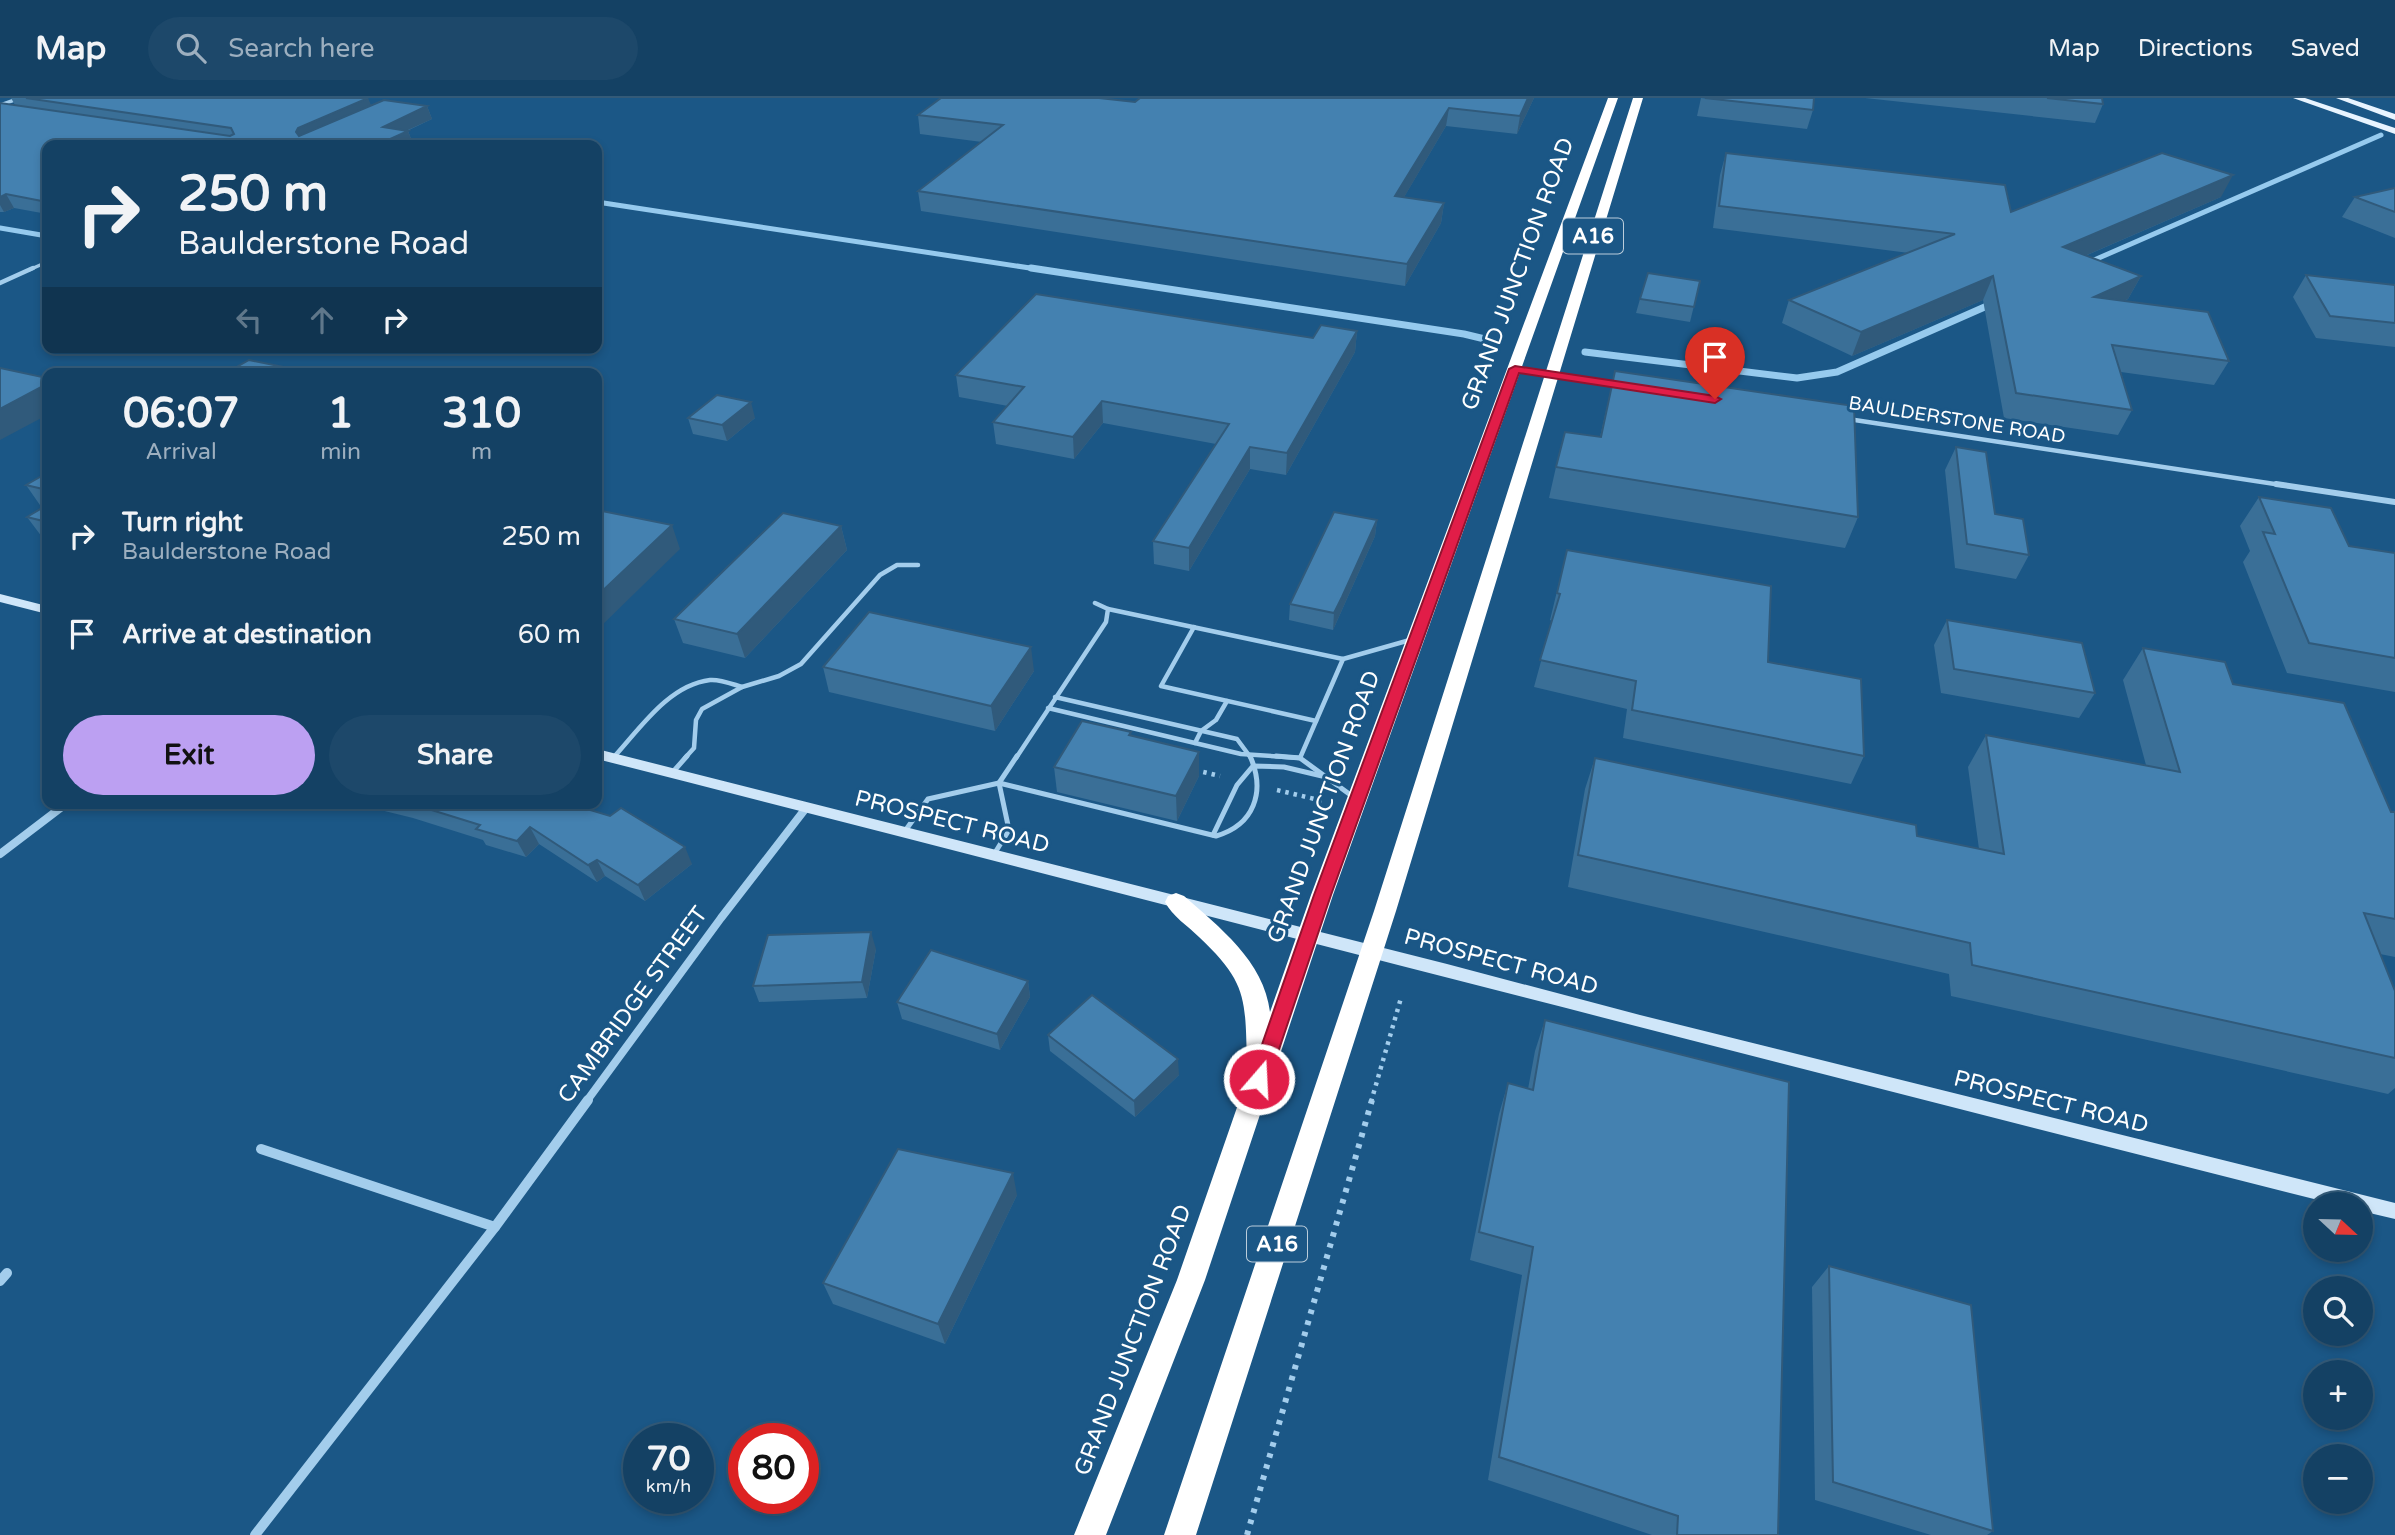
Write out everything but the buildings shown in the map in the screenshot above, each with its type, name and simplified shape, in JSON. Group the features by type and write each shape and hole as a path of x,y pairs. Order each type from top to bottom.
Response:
{"highway":[{"name":"GRAND JUNCTION ROAD","path":"1090,1535 1191,1280 1308,935 1613,98"},
{"name":"A16","path":"1180,1535 1372,951 1612,172 1638,98"},
{"path":"1588,169 1612,172"},
{"path":"1176,902 1239,965 1256,994 1259,1079"}],"main road":[{"path":"2297,98 2395,131"},
{"path":"2340,98 2392,116"},
{"path":"0,598 42,609"},
{"name":"PROSPECT ROAD","path":"602,755 1640,1022 2395,1212"}],"street":[{"path":"0,105 20,98"},
{"path":"0,283 42,264"},
{"path":"1515,369 1634,387"},
{"name":"BAULDERSTONE ROAD","path":"1842,418 2395,502"},
{"name":"CAMBRIDGE STREET","path":"255,1535 495,1227 721,918 806,808"},
{"path":"0,854 59,809"},
{"path":"261,1149 495,1227"}],"lane":[{"path":"671,774 694,748 696,720 702,709 742,687 779,676 801,664 880,575 897,565 918,565"},
{"path":"1095,603 1343,659 1367,650 1416,639"},
{"path":"993,856 1009,830 999,783 1106,622 1108,608"},
{"path":"1194,627 1161,686 1316,722"},
{"path":"1300,758 1343,659"},
{"path":"612,758 663,706 687,687 711,680 742,687"},
{"path":"903,833 928,799 999,783 1213,835 1230,835 1245,825 1260,791 1248,748 1237,739 1055,697"},
{"path":"1195,743 1201,731 1216,720 1227,701"},
{"path":"1048,708 1249,754 1300,758 1357,800"},
{"path":"1253,766 1284,767 1326,777"},
{"path":"1213,835 1237,785 1253,766"}],"path":[{"path":"1190,769 1228,778"},
{"path":"1271,788 1324,801"},
{"path":"1247,1535 1401,998"}],"waterway":[{"path":"2085,264 2381,135"},
{"path":"602,203 1043,270"},
{"path":"0,228 42,235"},
{"path":"1031,268 1464,334 1493,341"},
{"path":"1585,352 1797,378 1837,372 1996,302"}],"route":[{"path":"1259,1079 1322,895 1515,369 1715,399"}]}
